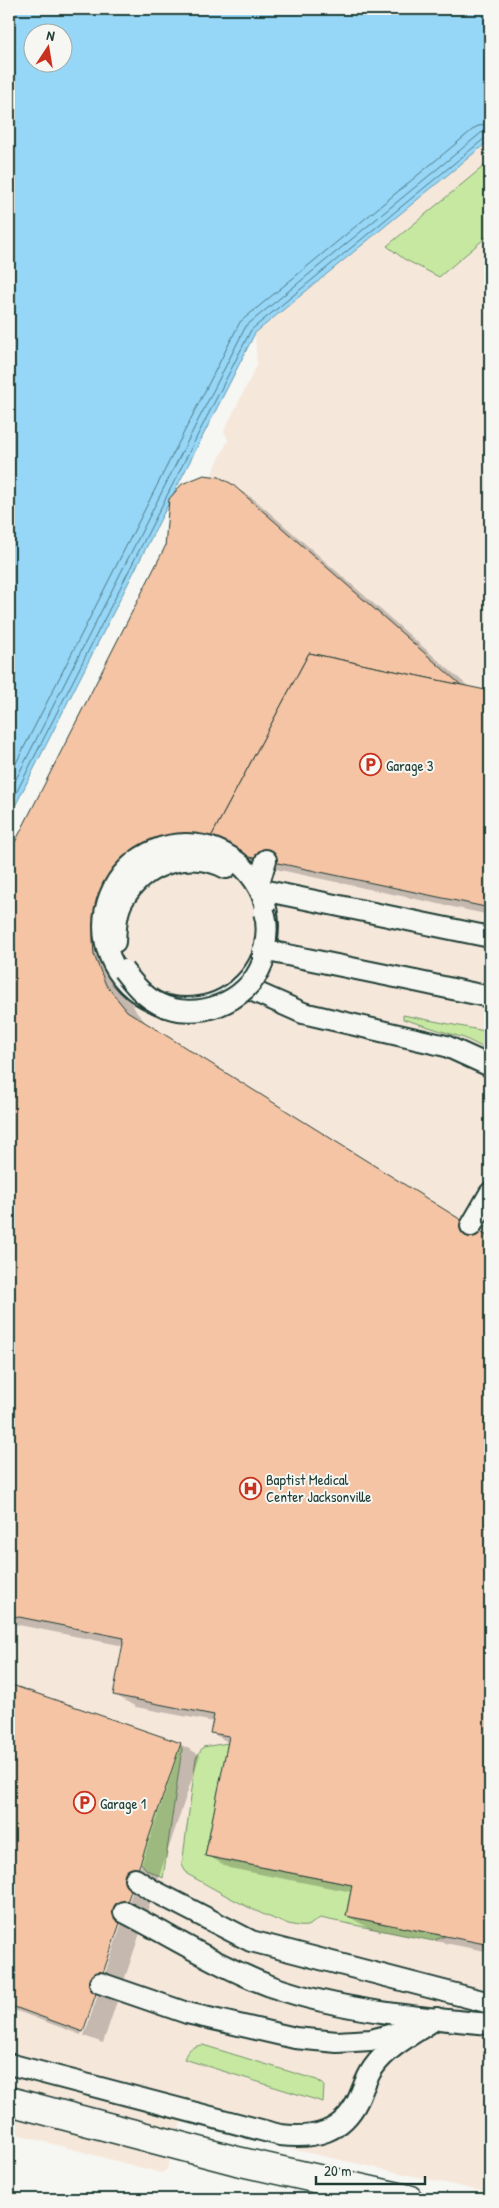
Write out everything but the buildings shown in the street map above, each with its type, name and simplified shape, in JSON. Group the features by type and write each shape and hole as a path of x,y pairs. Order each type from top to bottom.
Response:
{"highway":[{"path":"9,2101 174,2145 408,2199"}],"lane":[{"path":"258,889 266,905 269,931 263,957 250,978 230,996 207,1006 181,1009 155,1003 133,990 114,968 104,941 104,912 113,885 131,863 156,848 185,843 213,848 252,860 258,889 265,914 268,939 263,950 262,963 250,985 231,1000 208,1010 183,1011 159,1004 138,990 123,970 115,947 116,922 124,898 141,878 162,864 188,859 213,862 236,873 258,889 490,937"},
{"path":"263,950 490,997"},
{"path":"242,986 303,1013 446,1046 490,1066"},
{"path":"471,1226 490,1193"},
{"path":"135,1879 152,1890 251,1941 490,2003"},
{"path":"124,1912 241,1973 274,1987 331,2003 490,2024"},
{"path":"100,1983 211,2019 318,2041 371,2040 410,2029 437,2018"},
{"path":"9,2064 274,2134 306,2137 328,2132 345,2120 351,2113 373,2069 383,2057 437,2018"}],"shaded area":[{"name":"Baptist Medical Center Jacksonville","path":"490,140 490,2193 309,2153 181,2122 167,2169 161,2173 9,2132 9,854 165,547 168,503 174,491 190,479 211,476 228,440 224,431 257,365 255,333"}],"green space":[{"path":"490,161 490,234 439,277 404,259 387,246"},
{"path":"403,1015 490,1032 490,1051 464,1038 403,1019"},
{"path":"228,1743 205,1856 352,1885 346,1916 445,1936 433,1941 320,1918 307,1926 296,1926 265,1915 187,1874 182,1865 196,1758 203,1747"},
{"path":"180,1745 182,1749 163,1878 147,1870 140,1862"},
{"path":"203,2045 317,2080 324,2085 323,2102 184,2059 191,2049"}],"water":[{"path":"9,9 490,9 490,140 255,333 9,818"}],"place":[{"name":"Garage 3","path":"370,765"},
{"name":"Baptist Medical Center Jacksonville","path":"250,1488"},
{"name":"Garage 1","path":"84,1803"}]}
